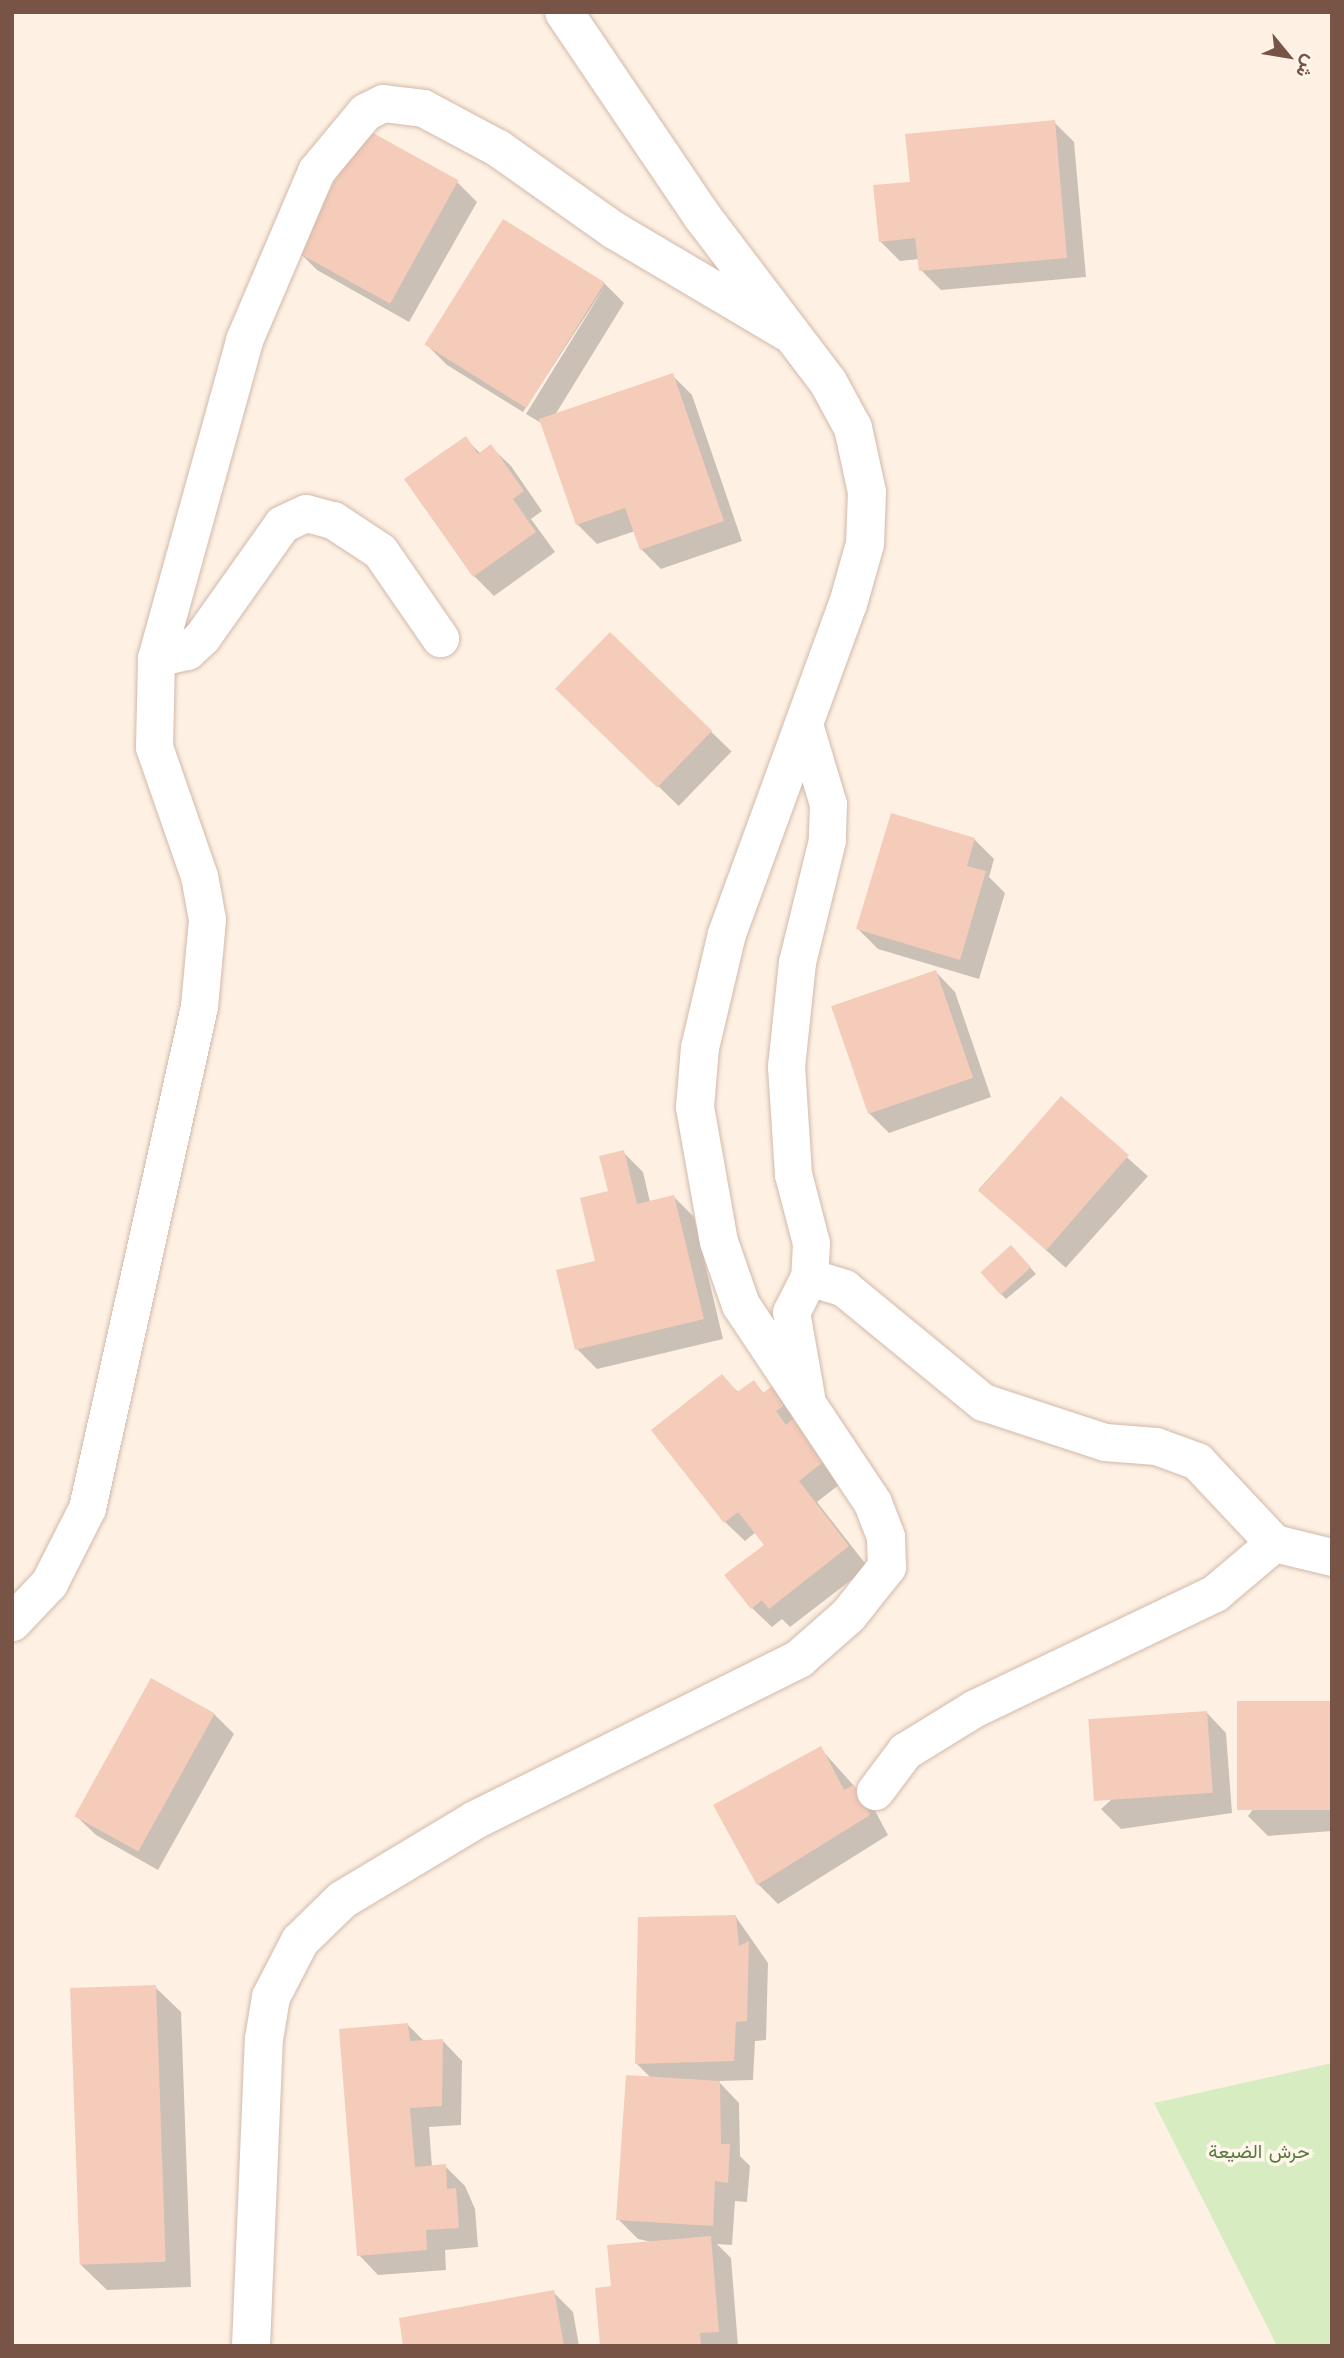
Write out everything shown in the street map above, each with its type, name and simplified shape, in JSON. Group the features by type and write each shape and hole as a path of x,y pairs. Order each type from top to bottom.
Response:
{"street":[{"path":"251,2346 264,2039 285,1963 316,1922 376,1876 532,1790 747,1690 799,1659 848,1616 887,1567 886,1537 873,1503 741,1305 719,1242 695,1107 700,1048 727,933 804,724 865,544 867,492 853,428 828,382 785,331 564,12"},
{"path":"12,1622 49,1583 87,1508 198,1006 207,919 154,747 156,658 259,296 316,172 365,112 403,102 448,119 785,331"},
{"path":"156,658 187,652 202,637 282,524 306,513 333,520 380,551 440,638"},
{"path":"804,724 828,804 827,840 797,962 786,1066 793,1174 811,1243 809,1278 791,1312 798,1378 813,1412"},
{"path":"809,1278 844,1288 984,1402 1105,1442 1156,1446 1197,1461 1274,1543 1332,1557"},
{"path":"874,1791 905,1751 975,1708 1215,1593 1274,1543"}],"green space":[{"name":"حرش الضيعة","path":"1332,2063 1332,2346 1277,2346 1154,2103"}],"building":[{"path":"1055,120 1067,258 919,271 915,238 879,242 873,185 910,182 905,134"},
{"path":"364,128 458,180 390,304 296,251"},
{"path":"503,219 605,283 526,408 425,345"},
{"path":"673,373 724,521 640,550 625,508 576,525 539,419"},
{"path":"466,436 478,454 491,444 524,491 513,499 536,532 473,577 404,479"},
{"path":"610,632 712,731 657,787 555,689"},
{"path":"891,813 975,838 967,866 986,871 960,960 856,929"},
{"path":"936,970 973,1078 868,1114 831,1006"},
{"path":"1061,1096 1129,1155 1046,1250 978,1191"},
{"path":"624,1150 637,1204 674,1195 704,1319 575,1350 556,1270 595,1261 580,1198 608,1191 599,1156"},
{"path":"1011,1245 1031,1267 1001,1295 981,1272"},
{"path":"722,1374 737,1392 754,1380 763,1393 772,1386 785,1405 776,1411 786,1425 794,1418 827,1459 799,1481 849,1546 769,1609 762,1600 751,1609 724,1575 764,1545 738,1512 724,1523 651,1430"},
{"path":"151,1678 215,1713 138,1852 74,1816"},
{"path":"1237,1701 1332,1701 1332,1810 1237,1810"},
{"path":"1207,1711 1213,1793 1094,1801 1088,1719"},
{"path":"821,1746 844,1790 854,1785 870,1815 757,1885 713,1805"},
{"path":"736,1915 739,1946 749,1941 747,2021 736,2022 734,2061 635,2064 638,1917"},
{"path":"156,1985 166,2262 80,2265 70,1988"},
{"path":"408,2023 410,2041 443,2039 442,2106 410,2108 415,2167 446,2164 447,2189 456,2188 459,2228 426,2230 427,2250 357,2256 339,2029"},
{"path":"626,2075 720,2081 721,2144 730,2144 728,2183 715,2181 713,2226 616,2220"},
{"path":"711,2236 719,2332 700,2333 701,2346 600,2346 595,2288 611,2286 607,2245"},
{"path":"554,2290 564,2346 403,2346 399,2318"}]}
